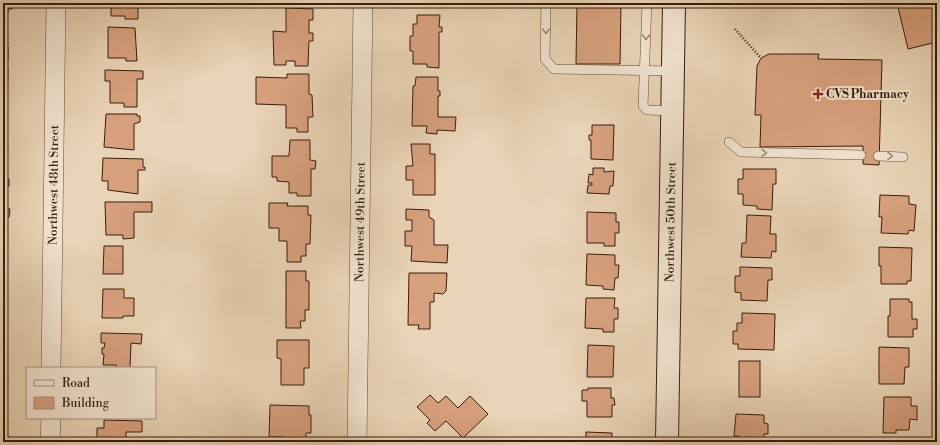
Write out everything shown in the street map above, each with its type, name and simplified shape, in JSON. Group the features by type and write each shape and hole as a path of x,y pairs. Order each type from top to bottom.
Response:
{"main road":[{"name":"Northwest 50th Street","path":"667,442 674,3"}],"street":[{"name":"Northwest 48th Street","path":"51,367 56,3"},
{"name":"Northwest 49th Street","path":"357,442 363,3"},
{"path":"50,419 50,442"}],"lane":[{"path":"546,3 545,59 554,69 564,71 673,71"},
{"path":"647,3 643,106 647,110 672,111"},
{"path":"729,142 741,152 862,155"},
{"path":"878,156 903,157"}],"path":[{"path":"735,29 761,58"}],"building":[{"path":"3,3 12,3 12,9 8,9 8,13 3,13"},
{"path":"111,3 138,3 138,19 125,19 125,16 111,16"},
{"path":"577,3 621,3 620,64 576,64"},
{"path":"897,3 937,3 937,42 908,49"},
{"path":"286,8 313,9 313,20 309,20 309,33 313,33 313,41 309,41 308,66 295,66 295,61 286,61 286,65 274,65 273,31 286,32"},
{"path":"417,15 440,15 439,27 442,27 442,32 439,32 439,68 427,67 427,64 413,64 413,51 410,51 410,36 413,36 413,24 417,24"},
{"path":"108,27 135,28 137,61 126,61 126,58 108,58"},
{"path":"3,47 8,47 8,60 3,60"},
{"name":"CVS Pharmacy","path":"769,54 819,54 818,59 882,60 879,165 863,164 863,146 760,147 761,115 755,115 757,66 761,58"},
{"path":"3,69 8,69 7,105 3,105"},
{"path":"105,70 143,71 143,79 137,79 137,107 124,107 124,103 110,103 110,81 105,81"},
{"path":"287,74 309,74 309,94 312,95 313,117 308,117 308,132 297,132 297,128 286,128 286,105 256,104 256,77 287,78"},
{"path":"416,77 438,77 438,91 440,91 440,96 438,96 438,117 456,117 455,131 437,130 437,134 426,133 427,126 412,126 413,86 415,86"},
{"path":"3,113 7,113 7,144 3,143"},
{"path":"106,114 137,114 137,116 140,116 140,122 134,124 134,150 104,147"},
{"path":"592,125 614,125 613,160 591,159 591,140 589,140 589,135 592,135"},
{"path":"290,140 310,140 310,160 316,161 315,169 311,169 311,196 297,196 297,193 289,193 289,182 277,181 277,177 272,177 272,156 289,156"},
{"path":"411,144 430,144 430,154 435,154 435,195 413,195 413,180 406,180 406,166 413,166"},
{"path":"103,158 143,159 143,167 145,167 145,170 138,170 138,194 108,190 108,181 102,181"},
{"path":"3,161 6,161 6,179 9,179 9,186 6,186 5,191 3,191"},
{"path":"593,168 604,168 604,172 614,171 613,186 610,186 609,194 587,193 588,185 592,185 592,183 588,183 589,174 593,175"},
{"path":"743,169 776,169 776,184 773,184 772,210 757,209 757,206 743,205 743,194 738,194 738,179 743,179"},
{"path":"880,195 909,196 909,204 916,205 914,231 909,230 908,234 881,233 882,217 879,217"},
{"path":"3,200 6,200 5,208 10,209 9,217 5,217 5,226 3,226"},
{"path":"105,202 152,202 152,212 134,212 134,238 123,239 123,235 106,235"},
{"path":"269,203 288,203 287,206 308,206 308,215 311,215 310,244 306,244 306,256 301,256 301,262 287,262 287,241 279,241 279,228 269,228"},
{"path":"406,209 429,210 429,217 434,220 434,245 448,245 447,263 411,261 412,246 405,246 405,231 412,231 412,220 406,220"},
{"path":"587,212 616,213 616,222 619,222 619,233 615,233 615,246 604,246 604,243 587,243"},
{"path":"747,215 771,216 770,234 776,234 776,252 772,251 771,258 741,257 742,243 746,243"},
{"path":"104,246 123,246 123,274 103,274"},
{"path":"879,247 912,248 911,281 907,281 907,284 881,284"},
{"path":"587,254 615,255 615,265 619,265 618,278 615,278 614,290 603,289 603,286 586,285"},
{"path":"740,267 772,268 772,280 768,280 767,301 741,300 741,293 735,292 735,276 740,276"},
{"path":"286,271 306,271 306,281 309,281 309,310 305,310 305,321 300,321 301,328 286,328"},
{"path":"409,273 447,273 446,291 443,294 434,293 434,302 430,302 430,329 418,329 419,325 408,325"},
{"path":"103,289 124,289 124,298 134,298 134,316 123,316 123,318 102,318"},
{"path":"586,298 615,298 614,308 618,308 618,319 614,319 614,332 603,332 603,329 585,328"},
{"path":"890,299 909,299 909,302 912,302 912,319 917,319 917,329 913,329 913,337 888,337"},
{"path":"3,310 6,310 6,317 3,317"},
{"path":"742,313 775,314 774,350 738,349 738,344 733,344 733,331 737,331 737,323 742,323"},
{"path":"101,333 142,334 141,344 131,343 130,367 103,365 104,354 102,354 102,348 104,348 105,343 101,343"},
{"path":"277,340 309,340 309,368 304,368 304,385 281,385 281,359 277,358"},
{"path":"588,345 614,346 613,377 587,377"},
{"path":"879,347 909,348 909,367 905,367 904,384 879,384"},
{"path":"739,361 760,361 760,397 739,397"},
{"path":"3,384 6,384 5,399 3,399"},
{"path":"588,388 611,388 611,398 614,398 615,405 612,405 612,417 587,417 587,401 582,401 582,390 588,390"},
{"path":"430,395 438,403 446,396 458,408 470,396 488,414 463,438 446,421 435,431 427,423 430,420 417,407"},
{"path":"884,397 911,397 911,406 917,406 917,420 910,419 909,430 896,430 896,433 883,433"},
{"path":"270,405 309,406 309,415 311,415 311,433 306,433 306,442 283,442 283,437 269,437"},
{"path":"736,414 764,415 764,423 768,424 768,434 764,434 764,442 739,442 739,436 734,436"},
{"path":"104,420 142,421 142,432 126,432 126,442 104,442 104,439 97,439 97,428 104,428"},
{"path":"586,432 612,433 612,442 586,442"}],"place":[{"name":"CVS Pharmacy","path":"818,94"}]}
